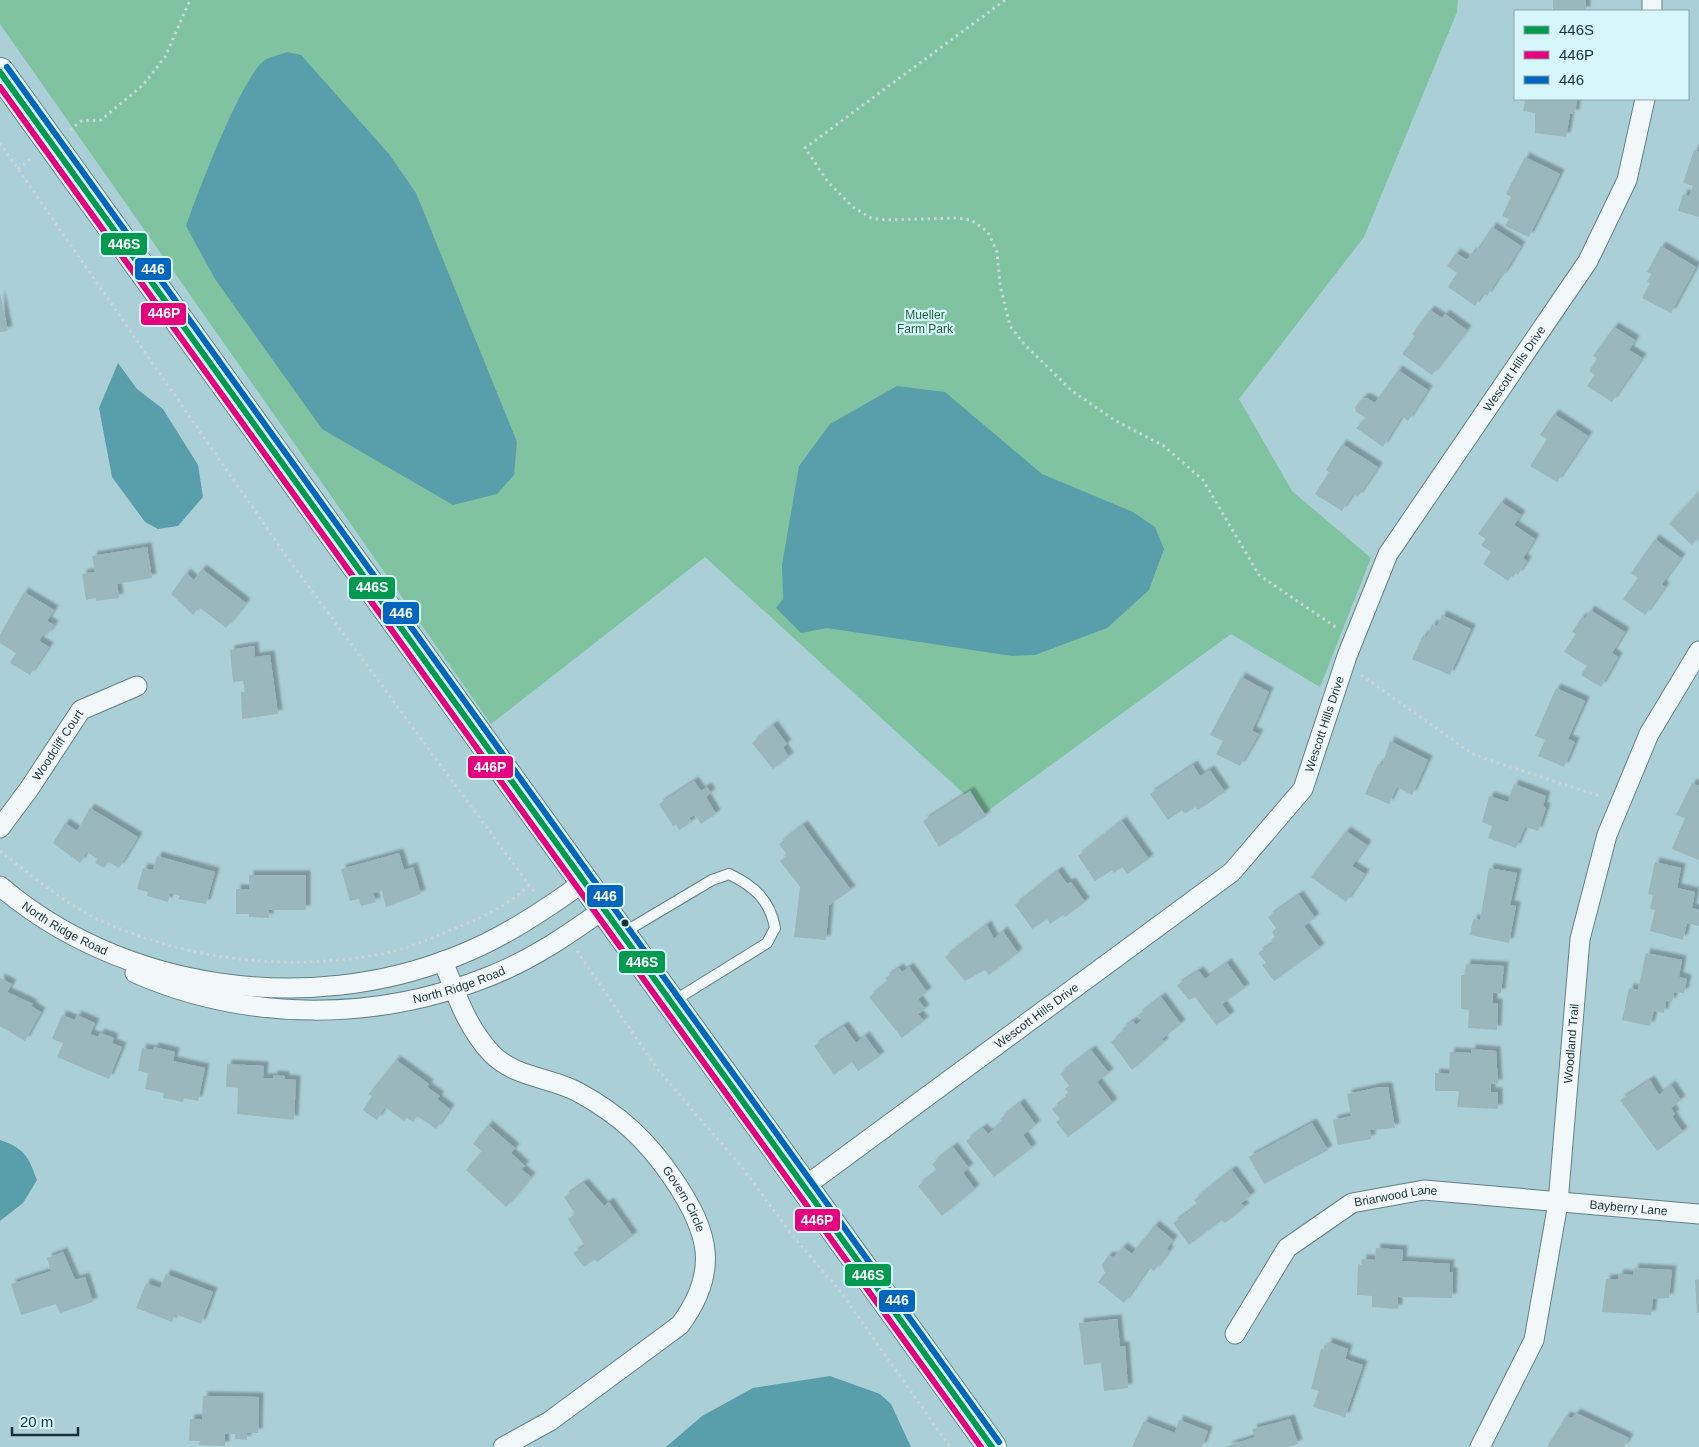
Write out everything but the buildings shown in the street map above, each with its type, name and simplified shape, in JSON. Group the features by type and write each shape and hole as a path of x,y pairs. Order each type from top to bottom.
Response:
{"street":[{"path":"0,72 992,1447"},
{"name":"Wescott Hills Drive","path":"804,1187 1232,872 1303,789 1347,656 1388,554 1588,261 1626,180 1645,100"},
{"name":"Woodland Trail","path":"1480,1447 1534,1340 1558,1203 1580,939 1607,835 1649,734 1699,651"},
{"name":"Woodcliff Court","path":"0,828 29,789 82,710 137,686"},
{"name":"North Ridge Road","path":"24,906 85,942 122,958 160,970 239,985 270,988 342,985 381,979 444,961 486,943 547,908 584,882"},
{"path":"0,886 24,906"},
{"name":"North Ridge Road","path":"24,906 65,937 114,964 165,986 226,1002 290,1010 346,1010 409,1001 454,989 522,962 604,909"},
{"name":"Govern Circle","path":"444,961 464,1015 493,1055 515,1070 575,1091 607,1109 635,1130 660,1159 696,1214 703,1232 706,1253 699,1292 691,1309 680,1325 550,1421 503,1447"},
{"name":"Briarwood Lane","path":"1235,1334 1288,1248 1352,1203 1424,1190 1558,1203"},
{"name":"Bayberry Lane","path":"1558,1203 1699,1214"}],"lane":[{"path":"622,934 712,880 729,874 747,882 762,895 772,914 775,928 767,943 671,1003"}],"path":[{"path":"18,169 81,121 101,120 143,85 165,57 190,0"},
{"path":"1005,0 805,148 828,182 853,208 871,218 885,220 957,218 971,220 988,232 997,252 1000,285 1010,326 1025,345 1072,391 1116,421 1164,446 1204,480 1259,575 1337,628"},
{"path":"0,143 284,553 547,908"},
{"path":"1347,656 1360,675 1474,755 1621,804"},
{"path":"0,851 30,876 70,903 105,923 199,954 244,961 288,962 377,955 416,944 459,927 506,904 530,885"},
{"path":"566,935 658,1070 740,1165 796,1240 840,1291 950,1447"}],"green space":[{"name":"Mueller Farm Park","path":"0,0 1458,0 1457,12 1364,237 1239,399 1292,491 1371,558 1320,687 1231,634 985,813 705,557 491,724 0,24"}],"water":[{"path":"287,52 301,55 389,154 416,193 517,442 514,475 497,494 453,505 322,429 215,279 186,226 221,137 244,88 255,70 265,60"},
{"path":"118,363 137,389 163,409 198,465 203,497 178,526 158,529 145,522 112,477 99,408"},
{"path":"897,386 945,392 1042,474 1133,512 1155,527 1164,549 1149,590 1107,628 1035,655 1012,656 827,628 801,633 776,608 783,599 782,565 799,466 830,424"},
{"path":"0,1140 9,1143 25,1155 37,1180 23,1203 0,1221"},
{"path":"830,1376 880,1394 891,1404 911,1447 666,1447 702,1416 753,1388"}],"transit line":[{"name":"446","path":"7,67 999,1442"},
{"name":"446S","path":"0,72 992,1447"},
{"name":"446P","path":"0,87 981,1447"}]}
